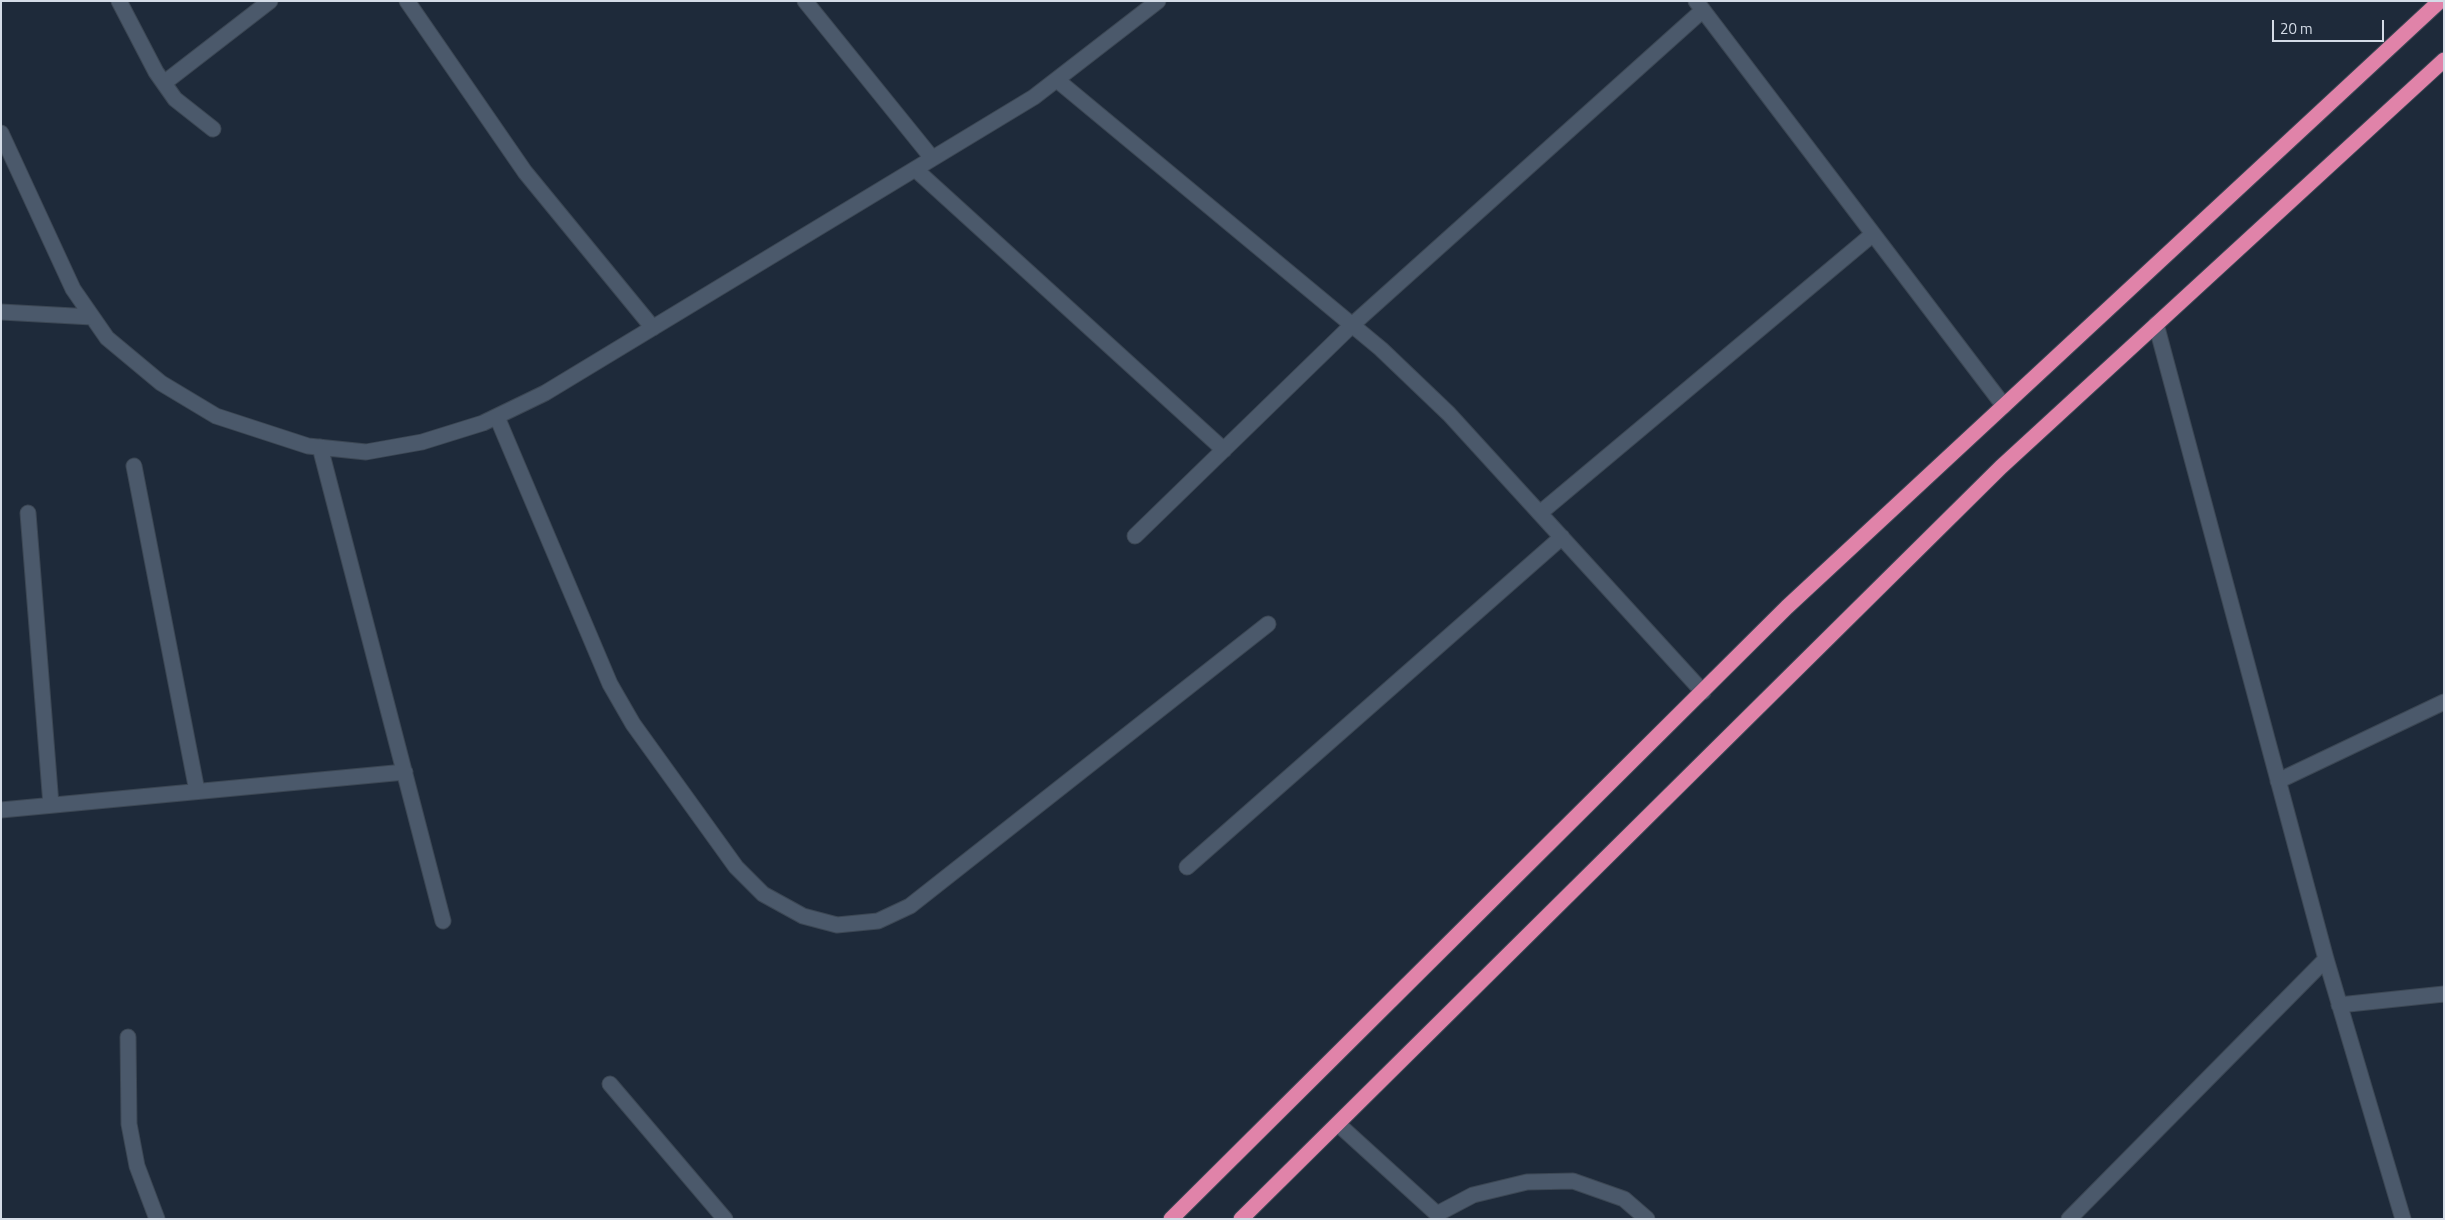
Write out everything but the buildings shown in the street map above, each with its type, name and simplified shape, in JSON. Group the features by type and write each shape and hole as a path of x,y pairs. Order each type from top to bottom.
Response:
{"highway":[{"path":"1171,1219 1787,607 2440,1"},
{"path":"1241,1219 2000,467 2444,60"}],"street":[{"path":"119,1 164,83 175,99 213,129"},
{"path":"164,83 270,1"},
{"path":"407,1 525,172 653,328"},
{"path":"805,1 932,158"},
{"path":"1,133 73,289 107,338 161,383 216,416 308,446 366,452 422,442 483,423 545,393 1034,97 1158,1"},
{"path":"1136,536 1352,325 1700,6 2004,406"},
{"path":"1057,80 1395,362 1449,414 1703,692"},
{"path":"914,169 1224,450"},
{"path":"1540,513 1873,234"},
{"path":"1,312 92,317"},
{"path":"2156,324 2326,959 2403,1219"},
{"path":"497,416 590,640 610,684 633,724 736,867 763,894 803,916 837,925 878,922 910,906 1268,624"},
{"path":"320,447 443,921"},
{"path":"134,466 197,791"},
{"path":"28,513 51,805"},
{"path":"1187,867 1562,537"},
{"path":"2278,781 2444,702"},
{"path":"1,810 405,772"},
{"path":"2069,1219 2326,959"},
{"path":"2339,1005 2444,994"},
{"path":"128,1037 129,1124 137,1166 157,1219"},
{"path":"610,1084 725,1219"},
{"path":"1338,1124 1435,1216 1473,1195 1527,1182 1573,1181 1624,1199 1647,1219"}]}
